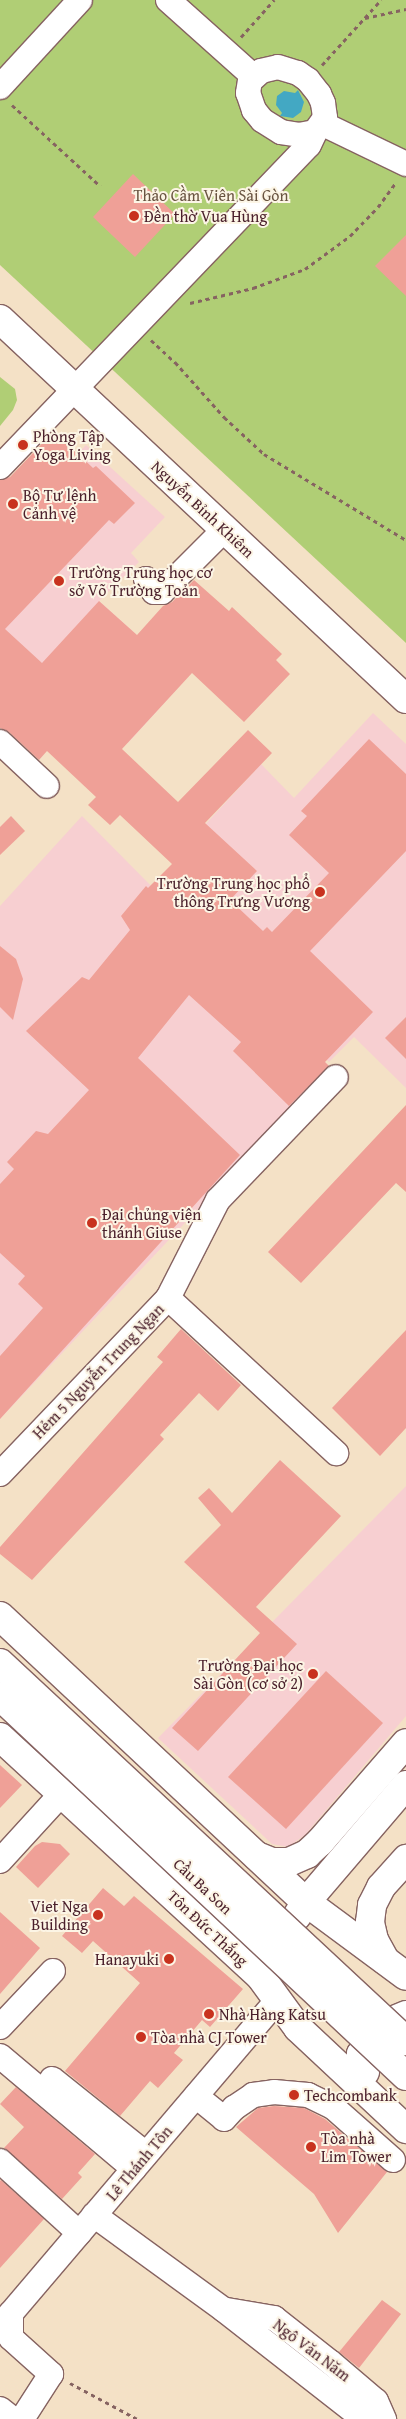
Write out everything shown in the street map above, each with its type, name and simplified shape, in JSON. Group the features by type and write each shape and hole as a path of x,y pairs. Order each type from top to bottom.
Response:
{"main road":[{"name":"Nguyễn Bỉnh Khiêm","path":"0,319 406,699"},
{"path":"0,1616 306,1902 396,1968"},
{"name":"Cầu Ba Son","path":"0,1663 406,2041"},
{"name":"Cầu Ba Son","path":"0,1696 406,2076"},
{"name":"Tôn Đức Thắng","path":"0,1737 260,1976 298,2028 395,2110 406,2129"},
{"path":"257,1856 272,1862 289,1862 307,1854 320,1842 406,1743"},
{"path":"395,2110 365,2072 313,2022 300,2005 292,1987 286,1952 295,1920 306,1902 406,1784"},
{"path":"396,1968 374,1940 370,1922 372,1904 381,1887 406,1859"},
{"path":"365,2072 360,2062 361,2054 392,2021 406,2016"}],"street":[{"path":"4,94 80,0"},
{"path":"168,0 253,76"},
{"path":"0,467 76,390 309,145 319,128 325,112 323,103 308,80 298,73 278,67 260,71 253,76 248,93 254,110 262,120 281,132 300,135 319,128 401,173"},
{"path":"146,579 154,592 162,592 225,530"},
{"path":"0,742 47,786"},
{"name":"Hẻm 5 Nguyễn Trung Ngạn","path":"0,1474 168,1298 218,1200 336,1077"},
{"path":"168,1298 336,1453"},
{"path":"0,1861 62,1793"},
{"path":"0,2027 53,1971"},
{"name":"Lê Thánh Tôn","path":"4,2315 79,2233 277,2000"},
{"path":"0,2056 140,2162"},
{"path":"36,2066 140,2162"},
{"path":"196,2096 224,2120 234,2108 253,2095 274,2092 308,2095 333,2107 393,2160"},
{"path":"364,2133 395,2110"},
{"path":"0,2161 79,2233"},
{"name":"Ngô Văn Năm","path":"94,2215 223,2309 364,2419"},
{"name":"Ngô Văn Năm","path":"223,2309 274,2318 376,2401 384,2419"},
{"path":"4,2315 11,2338 52,2374 22,2419"},
{"path":"0,2409 13,2419"}],"path":[{"path":"227,52 274,0"},
{"path":"308,80 382,0"},
{"path":"364,18 406,9"},
{"path":"4,94 100,186"},
{"path":"187,304 254,288 305,269 350,236 378,207 401,173"},
{"path":"136,326 175,362 224,418 264,454 406,540"},
{"path":"52,2374 137,2419"}],"shaded area":[{"name":"Trường Trung học cơ sở Võ Trường Toản","path":"86,445 165,517 131,553 139,562 99,601 186,679 128,743 41,664 0,664 0,538"},
{"name":"Trường Trung học phổ thông Trưng Vương","path":"373,713 406,744 406,1088 354,1037 329,1062 219,950 201,829 261,764 294,798"},
{"name":"Đại chủng viện thánh Giuse","path":"82,816 331,1068 0,1419 0,906"},
{"name":"Trường Đại học Sài Gòn (cơ sở 2)","path":"406,1486 406,1716 305,1835 288,1847 272,1844 158,1738"}],"green space":[{"name":"Thảo Cầm Viên Sài Gòn","path":"0,0 406,0 406,643 0,265"},
{"path":"0,377 15,389 17,400 13,410 0,426"}],"water":[{"path":"298,90 304,102 301,112 293,118 280,116 282,113 276,105 277,96 284,91 295,93"}],"building":[{"name":"Đền thờ Vua Hùng","path":"133,174 175,214 135,257 93,217"},
{"path":"406,235 406,296 375,266"},
{"path":"54,431 93,468 96,466 135,503 114,524 109,520 5,629 42,663 99,601 137,635 163,606 172,602 194,580 229,611 232,607 282,654 276,660 290,674 244,722 192,673 122,749 178,802 248,730 272,753 205,823 257,871 230,900 263,931 267,927 272,932 329,873 289,835 307,816 301,811 369,739 406,774 406,851 310,951 373,1012 325,1062 329,1066 289,1106 233,1051 241,1042 189,995 138,1058 240,1155 0,1419 0,1356 43,1308 18,1284 25,1276 0,1253 0,1184 14,1169 7,1162 36,1131 48,1134 89,1090 26,1031 82,977 89,980 130,930 121,916 146,886 148,888 172,864 120,815 110,825 88,805 96,797 47,751 39,760 9,732 0,728 0,480 10,477"},
{"path":"11,816 25,831 0,855 0,827"},
{"path":"0,946 16,959 23,979 13,1020 0,1007"},
{"path":"406,1017 406,1059 385,1038"},
{"path":"406,1105 406,1192 396,1183 301,1283 268,1252"},
{"path":"181,1329 241,1385 218,1411 199,1393 160,1435 164,1439 32,1580 0,1554 0,1547 163,1362 157,1357"},
{"path":"406,1330 406,1428 380,1456 332,1408"},
{"path":"280,1460 341,1516 256,1607 297,1644 198,1751 172,1728 260,1633 184,1562 221,1525 198,1498 209,1488 232,1513"},
{"path":"326,1671 383,1723 286,1829 228,1777"},
{"path":"0,1765 22,1785 0,1808"},
{"path":"42,1842 60,1844 70,1854 38,1888 16,1867 35,1846"},
{"path":"103,1888 124,1906 134,1896 243,1989 210,2027 202,2020 174,2053 183,2060 158,2088 150,2081 120,2116 65,2071 140,1983 93,1941 82,1953 62,1936"},
{"path":"0,1912 40,1948 0,1994"},
{"path":"16,2087 95,2154 78,2173 82,2177 62,2199 4,2148 24,2127 0,2104"},
{"name":"Tòa nhà Lim Tower","path":"274,2106 304,2108 325,2119 387,2172 338,2233 314,2194 236,2127 258,2108"},
{"path":"0,2181 44,2219 0,2268"},
{"path":"382,2300 401,2314 359,2368 339,2352"}],"place":[{"name":"Đền thờ Vua Hùng","path":"134,216"},
{"name":"Phòng Tập Yoga Living","path":"23,445"},
{"name":"Bộ Tư lệnh Cảnh vệ","path":"13,504"},
{"name":"Trường Trung học cơ sở Võ Trường Toản","path":"59,581"},
{"name":"Trường Trung học phổ thông Trưng Vương","path":"320,892"},
{"name":"Đại chủng viện thánh Giuse","path":"92,1223"},
{"name":"Trường Đại học Sài Gòn (cơ sở 2)","path":"313,1674"},
{"name":"Viet Nga Building","path":"98,1915"},
{"name":"Hanayuki","path":"169,1959"},
{"name":"Nhà Hàng Katsu","path":"209,2014"},
{"name":"Tòa nhà CJ Tower","path":"141,2037"},
{"name":"Techcombank","path":"294,2095"},
{"name":"Tòa nhà Lim Tower","path":"311,2147"}]}
